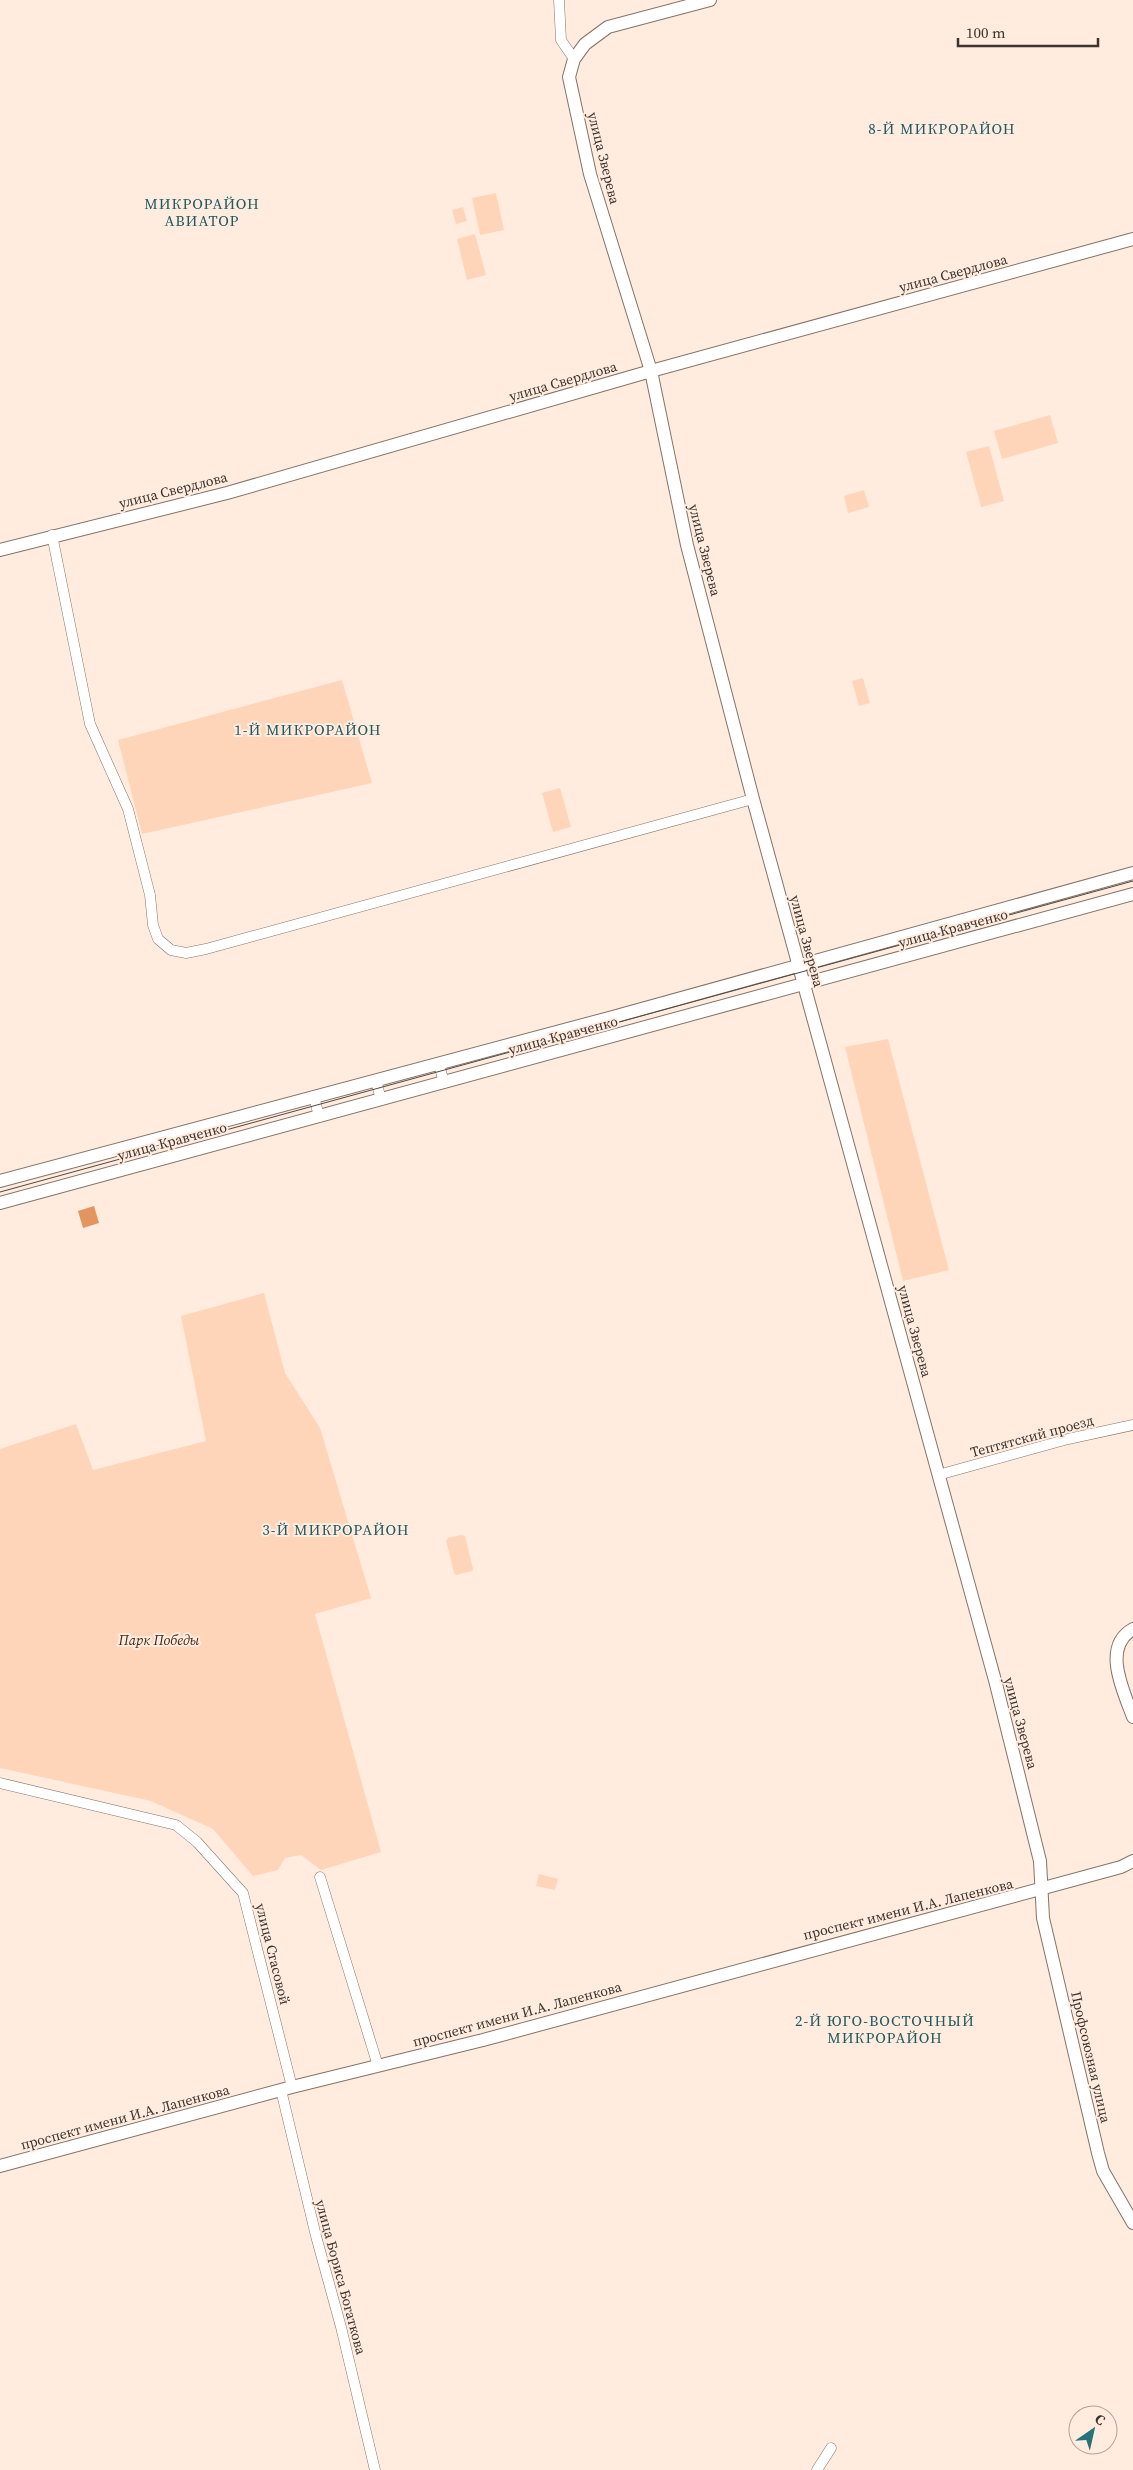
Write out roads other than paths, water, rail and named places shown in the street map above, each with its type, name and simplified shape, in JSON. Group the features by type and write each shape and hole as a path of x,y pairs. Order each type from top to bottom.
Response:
{"main road":[{"path":"574,59 585,44 608,27 710,0"},
{"name":"улица Зверева","path":"574,59 570,77 590,174 651,371 687,545 753,799 882,1263 938,1476 996,1684 1040,1860 1042,1890"},
{"name":"улица Свердлова","path":"0,550 52,535 227,492 651,371 1133,239"},
{"name":"улица Кравченко","path":"0,1181 566,1030 1133,873"},
{"name":"улица Кравченко","path":"0,1203 687,1016 804,986 1133,894"},
{"path":"1128,1633 1118,1653 1117,1672 1133,1717"},
{"name":"проспект имени И.А. Лапенкова","path":"0,2166 286,2089 483,2040 818,1948 1042,1890 1121,1867 1133,1861"},
{"name":"Профсоюзная улица","path":"1042,1890 1043,1918 1103,2171 1133,2223"}],"street":[{"path":"559,0 561,40 574,59"},
{"path":"52,535 90,724 128,809 150,895 153,925 158,939 171,950 186,953 206,949 753,799"},
{"path":"892,941 897,960"},
{"path":"682,998 687,1016"},
{"path":"609,1018 614,1037"},
{"path":"566,1030 572,1048"},
{"path":"504,1046 509,1065"},
{"path":"439,1064 444,1083"},
{"path":"376,1080 381,1100"},
{"path":"314,1096 319,1117"},
{"name":"Тептятский проезд","path":"938,1476 1068,1439 1133,1425"},
{"name":"улица Стасовой","path":"0,1783 176,1825 197,1842 243,1893 286,2089"},
{"path":"320,1877 378,2066"},
{"name":"улица Бориса Богаткова","path":"286,2089 316,2236 342,2327 375,2470"},
{"path":"817,2470 831,2448"}],"tram line":[{"path":"0,1192 1133,881"}],"district":[{"name":"8-Й МИКРОРАЙОН","path":"942,128"},
{"name":"МИКРОРАЙОН АВИАТОР","path":"202,212"},
{"name":"1-Й МИКРОРАЙОН","path":"308,729"},
{"name":"3-Й МИКРОРАЙОН","path":"336,1529"},
{"name":"2-Й ЮГО-ВОСТОЧНЫЙ МИКРОРАЙОН","path":"885,2028"}],"park label":[{"name":"Парк Победы","path":"159,1640"}]}
